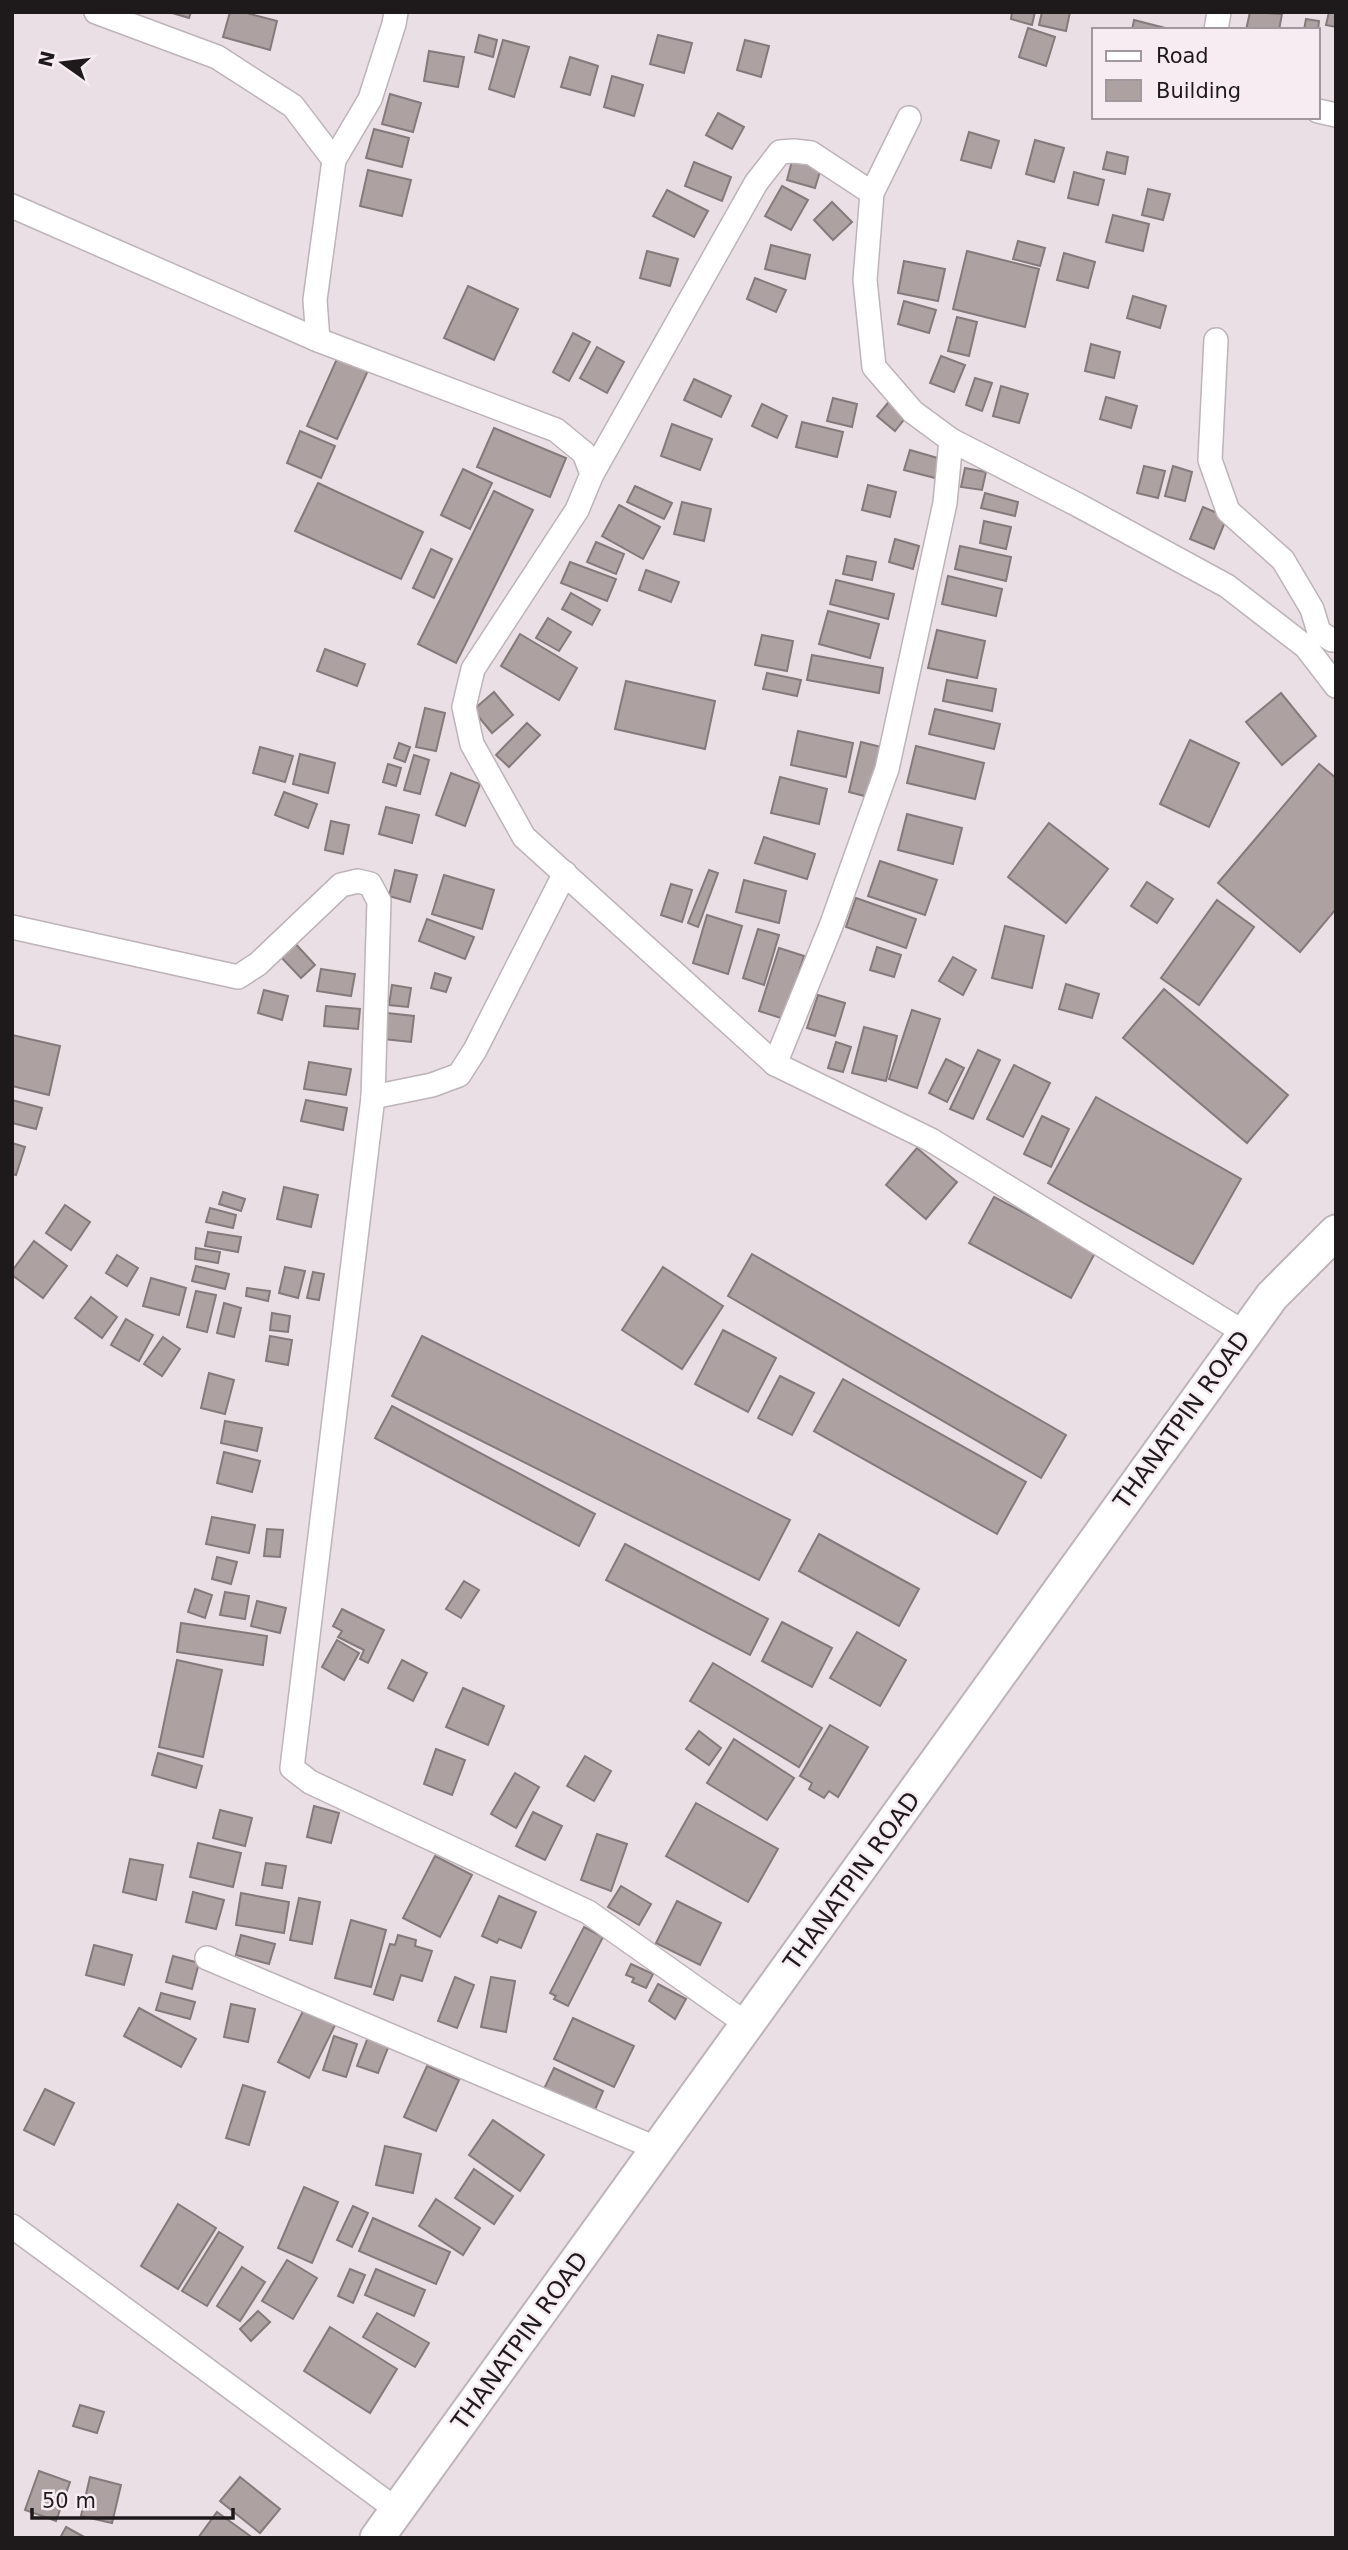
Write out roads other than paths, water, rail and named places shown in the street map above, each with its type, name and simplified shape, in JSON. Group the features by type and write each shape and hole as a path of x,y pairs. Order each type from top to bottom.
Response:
{"main road":[{"name":"THANATPIN ROAD","path":"377,2538 1272,1296 1336,1232"}],"street":[{"path":"96,12 217,57 293,106 334,160"},
{"path":"318,340 315,300 334,160 370,99 396,12"},
{"path":"909,118 872,193 865,280 874,366 913,411 951,440 1079,505 1227,586 1306,647 1336,686"},
{"path":"872,193 811,153 794,150 780,152 756,183 592,474 577,510 473,670 464,707 472,744 524,836 775,1064 931,1140 1245,1333"},
{"path":"12,206 318,340 556,430 584,453 592,474"},
{"path":"1216,340 1210,460 1228,511 1283,560 1312,609 1319,632 1332,640 1336,639"},
{"path":"775,1064 831,926 887,769 945,503 951,440"},
{"path":"373,1097 432,1085 459,1075 475,1050 565,873"},
{"path":"12,927 238,977 258,964 341,886 358,881 370,884 379,901 373,1097 292,1768 310,1782 588,1912 748,2025"},
{"path":"208,1958 658,2149"},
{"path":"12,2226 397,2510"}]}
